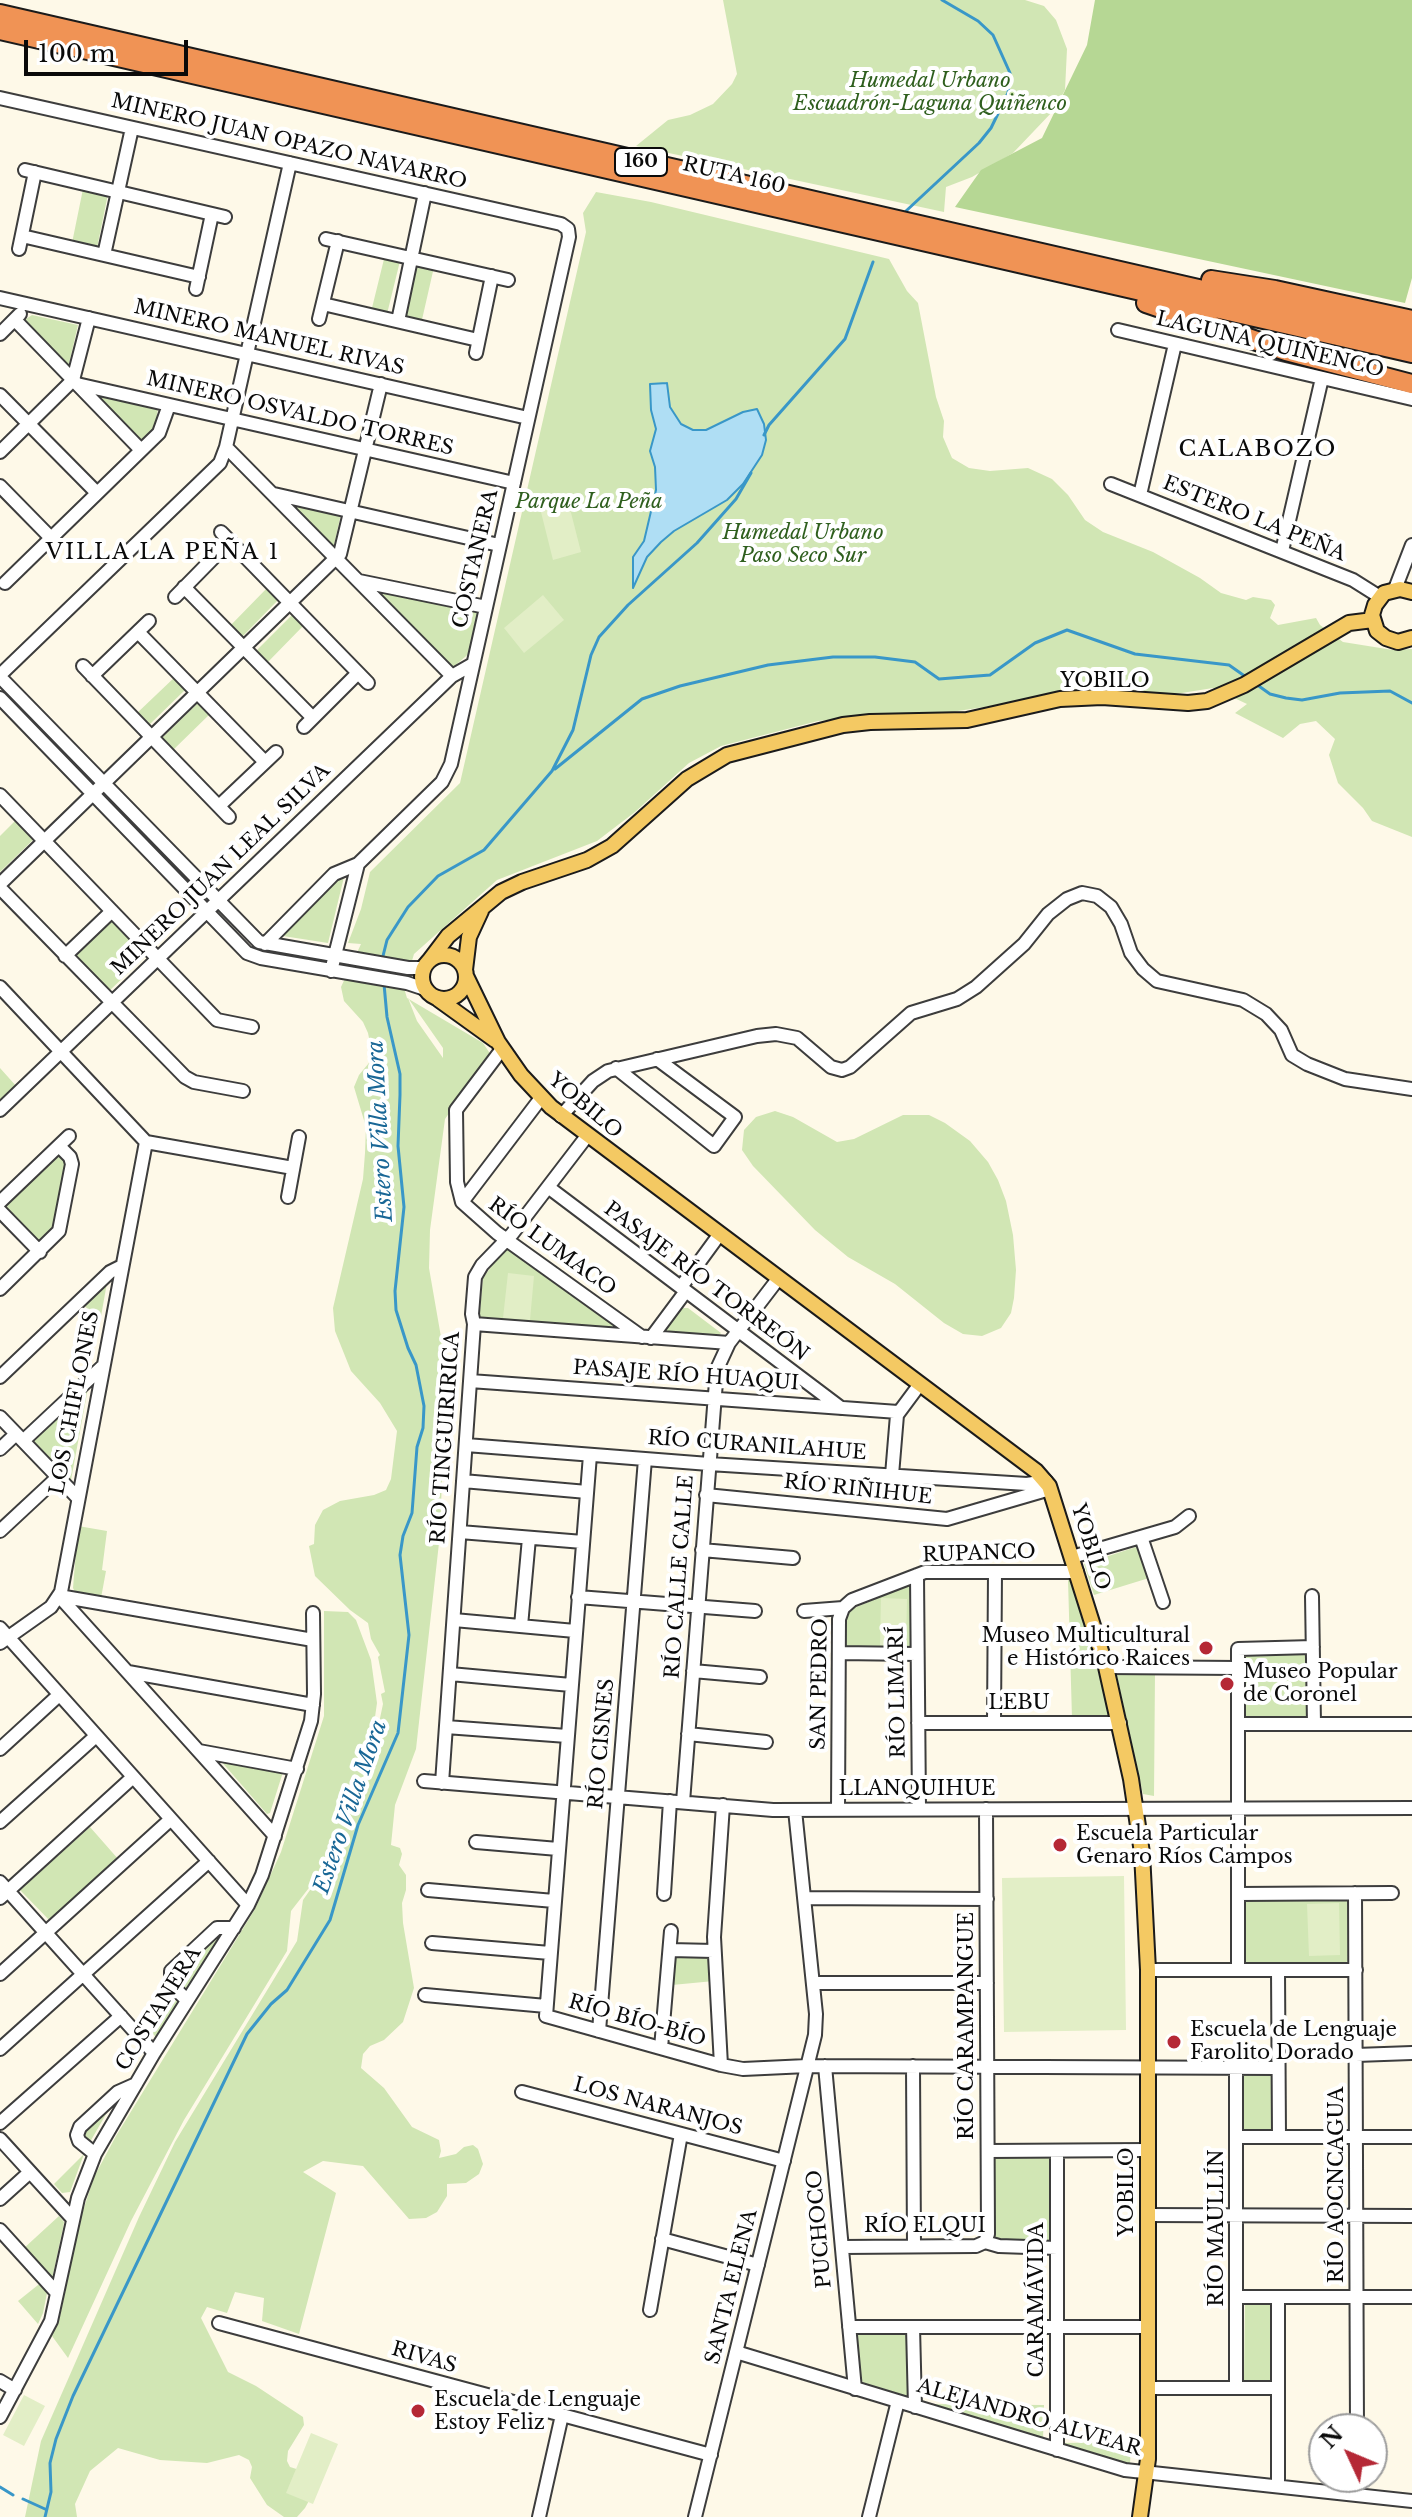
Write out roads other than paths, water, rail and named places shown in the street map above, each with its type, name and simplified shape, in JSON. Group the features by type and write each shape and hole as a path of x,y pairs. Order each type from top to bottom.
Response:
{"highway":[{"name":"RUTA 160","path":"0,14 1412,338"},
{"name":"RUTA 160","path":"0,30 1412,353"},
{"path":"1103,266 1275,290 1412,320"},
{"path":"1052,271 1286,351 1412,384"}],"main road":[{"path":"1412,592 1395,589 1380,597 1375,605 1373,620 1377,631 1386,638 1398,642 1412,638"},
{"name":"YOBILO","path":"426,965 448,936 511,886 575,864 612,846 696,772 738,751 858,723 967,720 1073,698 1196,703 1244,685 1349,623 1373,620"},
{"path":"466,973 459,961 450,956 439,956 426,965 422,979 431,994 448,999 458,995 464,986 466,973 469,937 486,904"},
{"name":"YOBILO","path":"466,973 500,1046 541,1098 561,1116 920,1384 1048,1485 1106,1667 1120,1723 1136,1808 1144,1881 1148,1970 1147,2472 1140,2517"},
{"name":"YOBILO","path":"431,994 500,1046"}],"street":[{"name":"MINERO JUAN OPAZO NAVARRO","path":"0,98 561,224 568,229"},
{"path":"104,255 132,128"},
{"path":"290,163 220,463 0,676 254,939 265,944 408,968 426,965"},
{"path":"30,171 118,192 219,216 198,283 104,255 21,243 30,171"},
{"path":"398,321 425,193"},
{"name":"COSTANERA","path":"265,944 334,874 358,864 446,777 569,237 568,229"},
{"path":"319,319 332,240 508,280"},
{"path":"476,353 492,276"},
{"name":"MINERO MANUEL RIVAS","path":"0,298 528,418"},
{"path":"0,334 15,320 24,303"},
{"path":"323,304 478,340"},
{"path":"0,452 75,382 89,318"},
{"path":"15,320 141,450"},
{"name":"LAGUNA QUIÑENCO","path":"1118,330 1412,399"},
{"path":"1140,495 1175,344"},
{"path":"1282,551 1322,378"},
{"name":"MINERO OSVALDO TORRES","path":"75,382 514,483"},
{"path":"243,1091 194,1082 185,1077 0,886 343,550 381,384"},
{"path":"0,395 97,493"},
{"path":"6,584 161,430 169,405"},
{"path":"226,447 452,676"},
{"name":"ESTERO LA PEÑA","path":"1111,484 1353,580 1380,597"},
{"path":"0,486 51,538"},
{"path":"274,494 499,545"},
{"path":"358,673 309,722 244,648 180,592 226,536 368,683"},
{"path":"1395,589 1412,545"},
{"path":"359,581 486,607"},
{"path":"92,676 149,621"},
{"path":"138,632 265,762"},
{"name":"MINERO JUAN LEAL SILVA","path":"0,1110 452,676 473,664"},
{"path":"83,666 229,817"},
{"path":"0,698 251,955 407,983 431,994"},
{"path":"219,806 276,752"},
{"path":"0,795 217,1020 252,1027"},
{"path":"331,971 358,864"},
{"path":"561,1116 593,1081 616,1068 776,1034 797,1038 831,1067 842,1070 850,1067 911,1013 957,999 976,987 1024,944 1048,914 1067,899 1082,893 1097,896 1111,907 1131,953 1157,981 1243,1000 1266,1014 1281,1030 1292,1055 1307,1064 1345,1079 1412,1089"},
{"path":"65,956 112,911"},
{"path":"0,987 146,1142 293,1168"},
{"name":"RÍO LUMACO","path":"500,1046 456,1110 457,1182 462,1202 507,1239 646,1337"},
{"path":"616,1068 714,1146 735,1117 657,1059"},
{"path":"462,1202 541,1098"},
{"path":"0,1202 69,1136"},
{"name":"RÍO TINGUIRIRICA","path":"442,1783 477,1273 587,1136"},
{"path":"288,1197 299,1137"},
{"name":"LOS CHIFLONES","path":"59,1596 146,1142"},
{"path":"0,1289 59,1231 72,1164 70,1157 59,1146"},
{"name":"PASAJE RÍO TORREÓN","path":"548,1187 841,1408"},
{"path":"0,1211 40,1252"},
{"path":"646,1337 719,1235"},
{"path":"0,1377 110,1272 122,1266"},
{"name":"RÍO CALLE CALLE","path":"664,1894 688,1734 717,1369 729,1343 778,1279"},
{"path":"474,1324 729,1343"},
{"path":"0,1449 20,1437 102,1367"},
{"name":"PASAJE RÍO HUAQUI","path":"470,1381 898,1412"},
{"path":"892,1475 898,1412 920,1384"},
{"path":"0,1417 77,1497"},
{"name":"RÍO CURANILAHUE","path":"466,1445 1048,1485"},
{"name":"RÍO BÍO-BÍO","path":"590,1455 546,2016 743,2069 807,2066 1278,2068"},
{"name":"RÍO CISNES","path":"599,2031 645,1459"},
{"path":"0,1531 58,1477"},
{"path":"463,1481 587,1492"},
{"name":"RÍO RIÑIHUE","path":"706,1495 939,1519 955,1517 1048,1485"},
{"path":"1072,1557 1175,1527 1189,1516"},
{"path":"460,1532 583,1542"},
{"path":"1141,1537 1163,1602"},
{"path":"521,1626 529,1538"},
{"path":"702,1550 793,1558"},
{"name":"RUPANCO","path":"843,1608 852,1600 931,1572 1077,1572"},
{"path":"994,1723 995,1572"},
{"name":"RÍO LIMARÍ","path":"917,1575 919,1809"},
{"path":"59,1596 51,1607 3,1636 248,1905"},
{"path":"59,1596 313,1640"},
{"path":"59,1596 275,1836"},
{"path":"1312,1596 1314,1724"},
{"path":"578,1597 755,1611"},
{"path":"804,1611 843,1608"},
{"name":"SAN PEDRO","path":"838,1809 839,1619 843,1608"},
{"name":"COSTANERA","path":"0,2417 49,2326 81,2187 95,2154 154,2053 248,1905 275,1836 297,1769 313,1705 313,1613"},
{"path":"454,1620 575,1631"},
{"path":"1238,1970 1238,1649 1313,1647"},
{"path":"839,1653 917,1654"},
{"path":"1106,1667 1238,1668"},
{"path":"693,1671 760,1677"},
{"path":"128,1672 313,1705"},
{"path":"450,1674 571,1685"},
{"path":"0,1749 59,1695"},
{"name":"LEBU","path":"918,1723 1120,1723"},
{"path":"1238,1724 1412,1724"},
{"path":"446,1727 567,1736"},
{"path":"688,1734 766,1742"},
{"path":"0,1822 96,1736"},
{"path":"199,1751 297,1769"},
{"path":"133,1777 3,1890 154,2053"},
{"name":"LLANQUIHUE","path":"424,1781 795,1810 1412,1808"},
{"path":"721,2065 714,1937 723,1805"},
{"name":"RÍO CARAMPANGUE","path":"985,2242 988,2234 986,1809"},
{"path":"795,1810 816,2025 807,2066"},
{"path":"0,1974 171,1819"},
{"path":"476,1842 558,1849"},
{"path":"0,2049 209,1861"},
{"path":"428,1890 554,1901"},
{"name":"RÍO AOCNCAGUA","path":"1355,1893 1357,2413"},
{"path":"1238,1894 1392,1893"},
{"path":"804,1898 987,1899"},
{"path":"187,2000 171,1985 171,1971 215,1929 222,1926 234,1928"},
{"path":"661,2048 671,1931"},
{"path":"432,1943 550,1953"},
{"path":"670,1950 714,1951"},
{"path":"1148,1970 1356,1970"},
{"path":"1278,1970 1279,2137"},
{"path":"813,1983 987,1983"},
{"path":"425,1995 546,2006"},
{"path":"0,2123 121,2016"},
{"path":"1356,2055 1412,2053"},
{"name":"SANTA ELENA","path":"695,2517 807,2066"},
{"name":"PUCHOCO","path":"825,2066 855,2389"},
{"path":"913,2066 914,2246"},
{"name":"RÍO MAULLÍN","path":"1236,2068 1236,2388"},
{"path":"95,2154 79,2141 77,2135 80,2127 118,2092 136,2084"},
{"name":"LOS NARANJOS","path":"522,2092 784,2161"},
{"path":"650,2310 681,2134"},
{"path":"1237,2137 1412,2137"},
{"path":"0,2139 73,2219"},
{"path":"988,2151 1147,2150"},
{"name":"CARAMÁVIDA","path":"1057,2151 1057,2450"},
{"path":"0,2199 30,2172"},
{"path":"1147,2215 1412,2216"},
{"path":"0,2230 57,2293"},
{"path":"662,2239 758,2265"},
{"name":"RÍO ELQUI","path":"842,2247 976,2246 985,2242 999,2246 1057,2248"},
{"path":"1237,2297 1412,2297"},
{"path":"1278,2297 1278,2486"},
{"name":"RIVAS","path":"219,2323 711,2455"},
{"path":"849,2327 1147,2327"},
{"path":"913,2327 915,2407"},
{"name":"ALEJANDRO ALVEAR","path":"736,2352 1125,2470 1412,2501"},
{"path":"0,2381 15,2390"},
{"path":"1147,2388 1278,2388"},
{"path":"869,2517 898,2401"},
{"path":"539,2517 562,2415"}],"water":[{"path":"667,383 670,407 681,424 693,430 706,430 743,412 757,409 764,424 766,440 762,455 743,484 727,500 661,542 647,557 633,588 633,557 644,541 656,490 655,467 650,451 656,429 651,410 650,384"}],"waterway":[{"name":"Estero Villa Mora","path":"906,211 979,143 991,128 1008,93 1010,73 993,35 978,21 942,0"},
{"name":"Estero Villa Mora","path":"764,435 769,425 845,339 873,262"},
{"name":"Estero Villa Mora","path":"382,960 387,940 408,907 438,876 484,850 552,771 573,730 591,655 599,637 628,605 697,543 736,499 751,473"},
{"path":"555,769 642,699 680,686 768,665 833,657 875,657 915,662 939,679 990,675 1035,643 1067,630 1135,654 1229,665 1246,677"},
{"path":"1256,684 1270,694 1302,700 1340,693 1390,691 1412,703"},
{"name":"Estero Villa Mora","path":"45,2517 51,2492 50,2463 73,2396 247,2034 271,2004 287,1990 330,1920 358,1825 398,1733 409,1635 400,1555 412,1513 424,1406 416,1365 396,1310 395,1291 404,1207 398,1146 400,1074 387,1017 384,984"},
{"path":"0,2487 13,2495"},
{"path":"23,2499 45,2509"}],"place":[{"name":"Museo Multicultural e Histórico Raices","path":"1206,1648"},
{"name":"Museo Popular de Coronel","path":"1227,1684"},
{"name":"Escuela Particular Genaro Ríos Campos","path":"1060,1845"},
{"name":"Escuela de Lenguaje Farolito Dorado","path":"1174,2042"},
{"name":"Escuela de Lenguaje Estoy Feliz","path":"418,2411"}],"district":[{"name":"CALABOZO","path":"1258,450"},
{"name":"VILLA LA PEÑA 1","path":"163,553"}],"park label":[{"name":"Humedal Urbano Escuadrón-Laguna Quiñenco","path":"930,92"},
{"name":"Parque La Peña","path":"589,502"},
{"name":"Humedal Urbano Paso Seco Sur","path":"803,544"}]}
